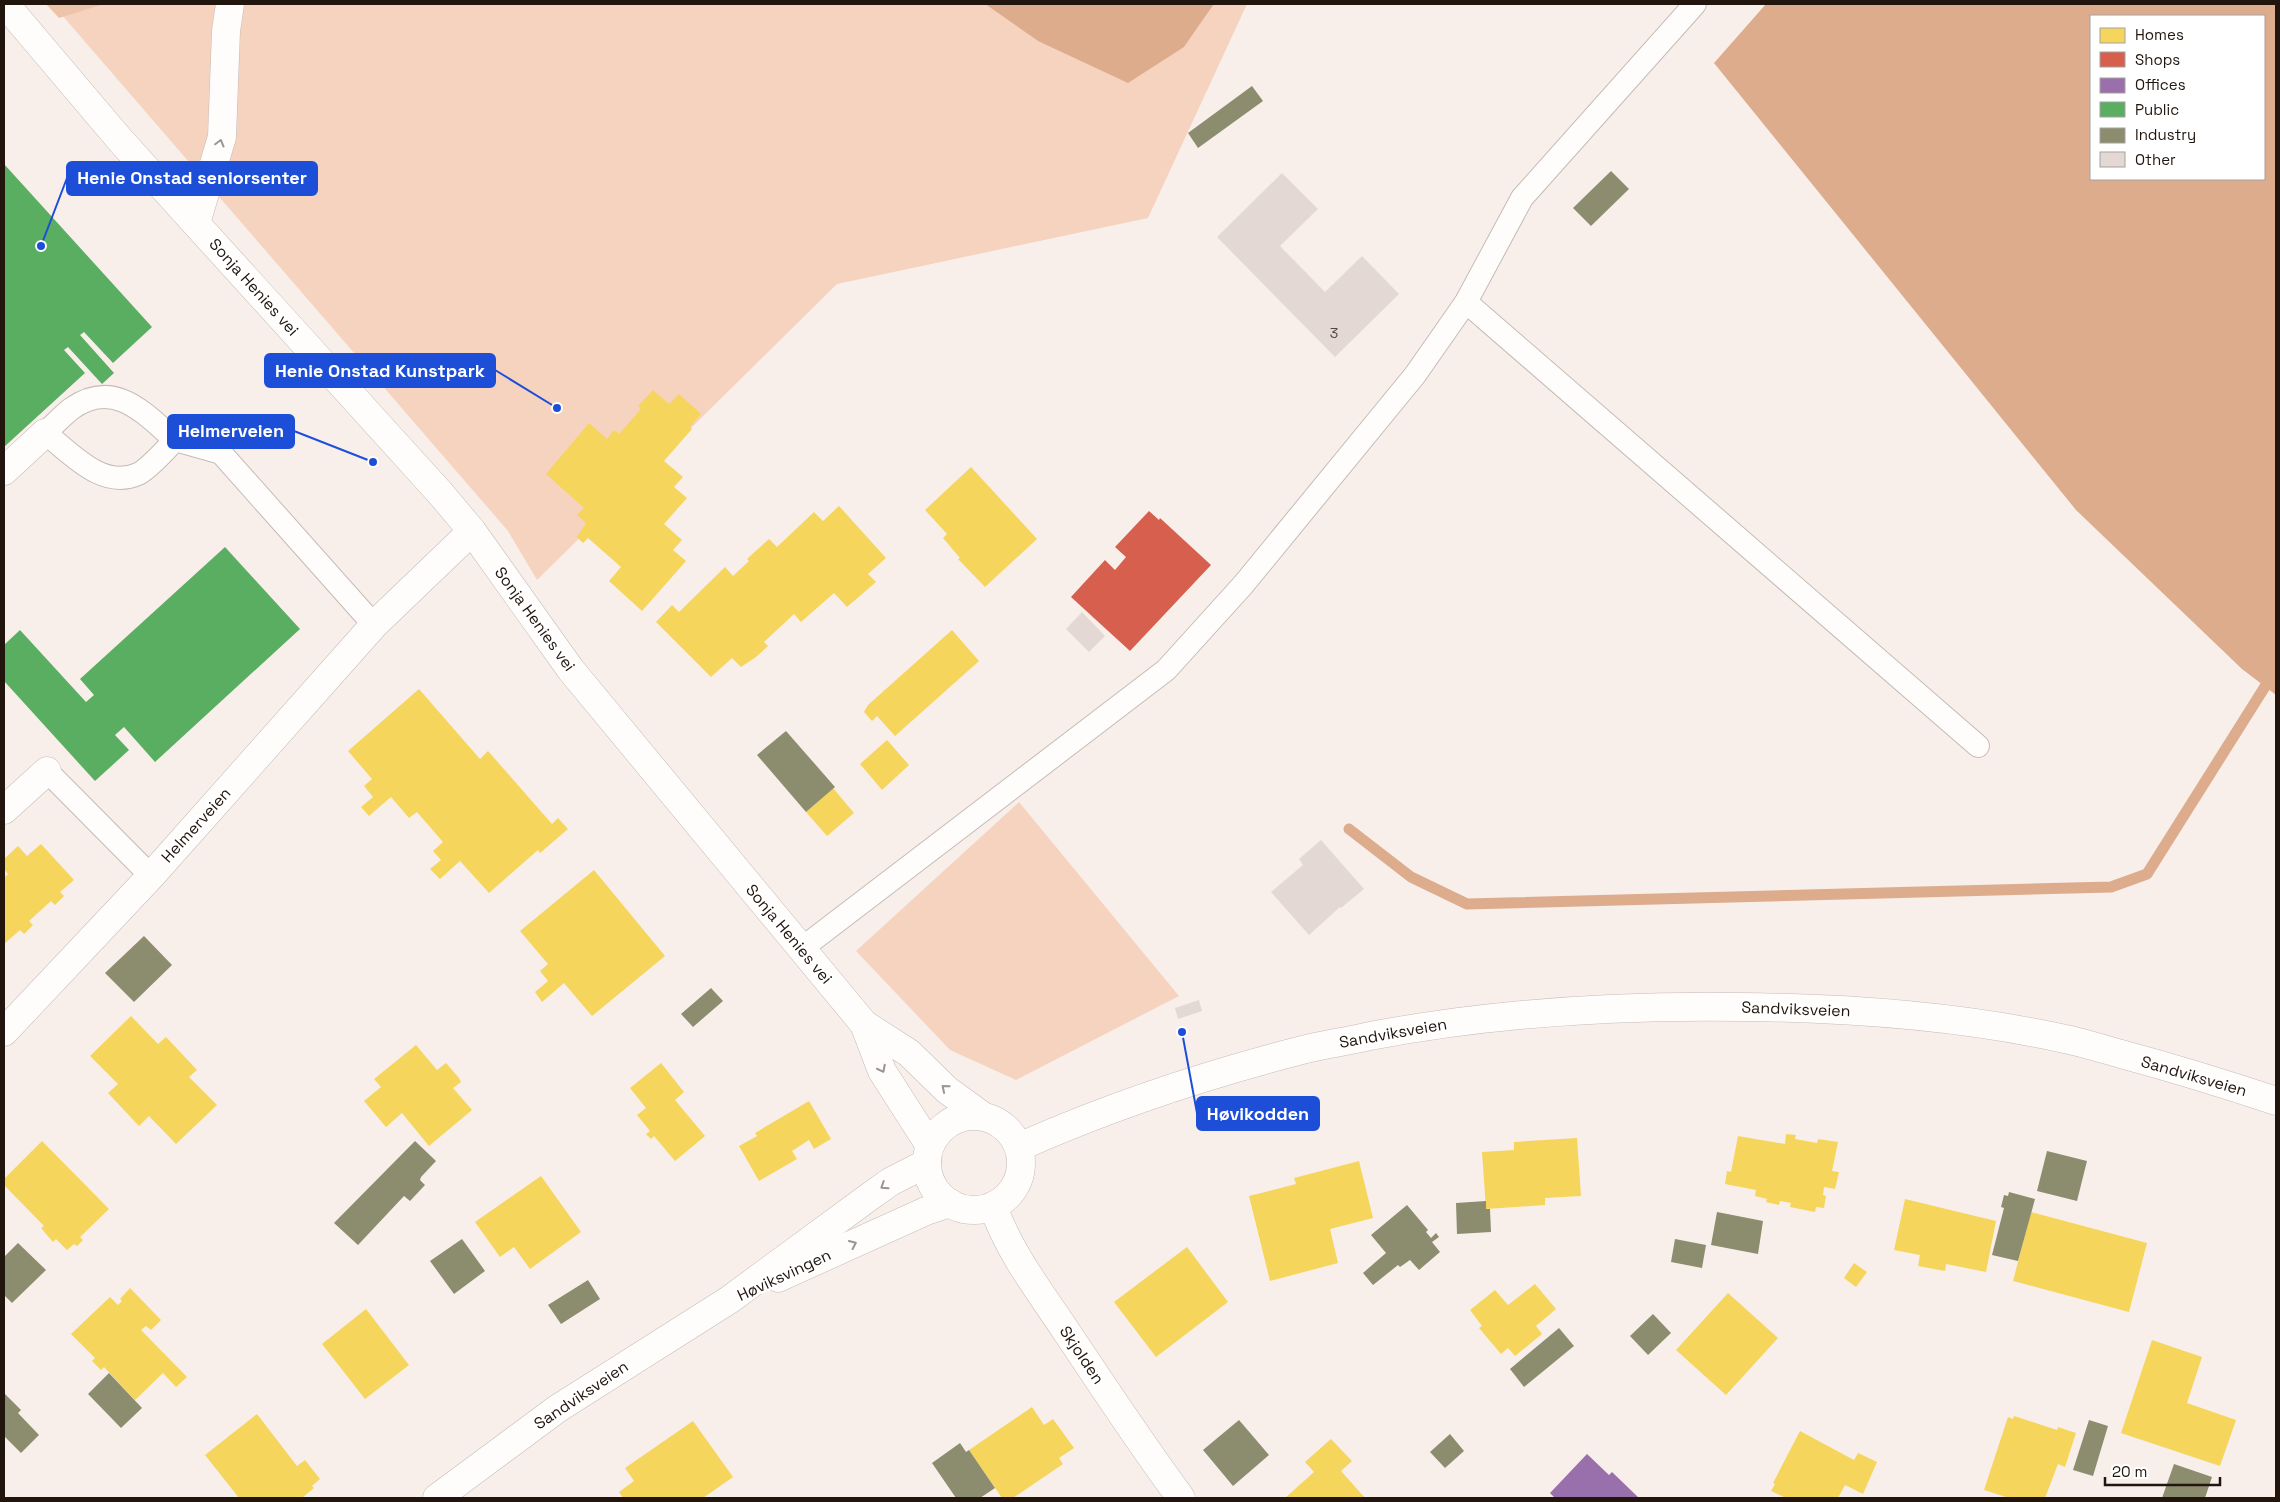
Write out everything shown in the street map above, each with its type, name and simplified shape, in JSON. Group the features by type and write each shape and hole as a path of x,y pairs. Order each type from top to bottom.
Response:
{"street":[{"name":"Sonja Henies vei","path":"5,4 121,141 441,494 472,531 571,670 864,1024 910,1053 948,1090 984,1117"},
{"name":"Sonja Henies vei","path":"196,223 222,136 226,31 230,4"},
{"path":"4,471 45,433"},
{"name":"Helmerveien","path":"4,1032 151,876 374,626 472,531"},
{"path":"4,810 46,770"},
{"name":"Sandviksveien","path":"1018,1147 1070,1124 1137,1100 1308,1048 1457,1022 1567,1012 1673,1006 1812,1008 1976,1023 2067,1039 2203,1077 2276,1100"},
{"name":"Sonja Henies vei","path":"864,1024 882,1071 929,1155"},
{"path":"984,1117 1000,1124 1009,1131 1018,1147 1021,1158 1020,1176 1011,1193 993,1206 978,1211 965,1210 950,1203 933,1186 929,1155 940,1131 948,1124 960,1118 984,1117"},
{"name":"Høviksvingen","path":"729,1300 868,1196 929,1155"},
{"name":"Høviksvingen","path":"729,1300 926,1211 950,1203"},
{"name":"Skjolden","path":"993,1206 998,1221 1021,1265 1141,1443 1182,1498"},
{"name":"Sandviksveien","path":"437,1498 557,1409 729,1300"}],"lane":[{"path":"801,949 1166,670 1244,585 1415,375 1466,302 1522,198 1695,4"},
{"path":"1466,302 1978,746"},
{"path":"175,440 139,474 118,478 98,474 45,433 72,409 94,398 110,398 126,400 175,440 221,453 374,626"},
{"path":"46,770 151,876"}],"shaded area":[{"path":"46,4 104,4 59,18"},
{"path":"102,4 985,4 1038,41 1184,47 1214,4 1247,4 1148,218 837,284 537,580 508,531 61,14"},
{"path":"985,4 1214,4 1184,47 1128,83 1038,41"},
{"path":"1766,4 2276,4 2276,695 2242,669 2076,510 1714,63"},
{"path":"1019,802 1179,996 1016,1080 950,1050 856,951"}],"building: Homes":[{"path":"653,390 669,404 679,394 701,414 690,427 692,429 664,461 683,477 674,487 687,498 664,524 682,540 673,550 686,561 642,611 609,581 621,567 588,538 583,543 577,537 586,523 577,515 584,508 546,474 589,423 607,439 614,430 619,434 641,409 638,406"},
{"path":"971,467 1037,539 985,587 958,559 960,558 943,538 947,534 925,510"},
{"path":"839,506 886,558 868,574 876,582 847,607 834,593 801,622 794,614 764,642 768,646 756,657 741,667 732,658 711,677 656,622 672,605 679,612 725,567 733,576 749,561 747,559 769,539 777,547 814,512 823,521"},
{"path":"952,630 979,661 895,736 877,716 872,721 864,712 868,705"},
{"path":"419,689 480,759 488,751 552,824 558,818 568,829 540,853 538,850 489,893 460,861 440,879 430,869 441,860 433,851 443,842 417,812 409,818 391,797 369,816 361,807 373,797 364,786 372,779 348,751"},
{"path":"887,740 909,765 882,790 860,764"},
{"path":"833,788 854,813 827,836 806,812"},
{"path":"41,844 74,880 60,892 64,896 55,905 51,901 29,921 33,925 24,934 20,930 4,944 4,878 8,874 4,869 4,859 18,846 27,856"},
{"path":"594,870 665,956 592,1016 564,983 542,1002 535,992 548,981 540,971 548,964 520,931"},
{"path":"131,1016 158,1044 166,1037 197,1070 189,1077 217,1105 176,1144 149,1116 139,1126 108,1093 118,1084 90,1056"},
{"path":"416,1045 437,1070 446,1063 459,1078 461,1082 453,1088 472,1110 429,1146 402,1113 386,1127 364,1101 381,1087 374,1079"},
{"path":"661,1063 684,1092 675,1100 705,1136 675,1161 654,1136 651,1139 646,1134 650,1131 637,1115 646,1108 630,1088"},
{"path":"809,1101 831,1139 814,1149 809,1140 792,1151 797,1159 759,1181 739,1146 757,1136 755,1133"},
{"path":"1786,1134 1796,1135 1795,1139 1817,1143 1818,1139 1838,1142 1832,1171 1839,1172 1835,1189 1824,1187 1823,1195 1826,1196 1824,1208 1816,1207 1815,1212 1790,1207 1791,1203 1780,1201 1779,1205 1766,1202 1767,1199 1755,1196 1756,1190 1725,1184 1727,1171 1731,1172 1738,1136 1785,1144"},
{"path":"1577,1138 1581,1196 1545,1198 1545,1205 1486,1209 1482,1152 1514,1150 1514,1142"},
{"path":"42,1141 109,1209 80,1237 83,1240 77,1246 74,1244 67,1250 56,1239 53,1242 41,1228 44,1226 4,1185 4,1179"},
{"path":"1359,1161 1373,1218 1330,1229 1338,1263 1270,1281 1249,1196 1296,1184 1294,1178"},
{"path":"541,1176 581,1232 530,1269 514,1247 500,1257 475,1222"},
{"path":"1905,1199 1996,1221 1986,1272 1946,1264 1945,1271 1918,1266 1920,1255 1894,1250"},
{"path":"2031,1212 2147,1243 2129,1312 2013,1281"},
{"path":"1187,1247 1228,1302 1156,1357 1114,1302"},
{"path":"1854,1263 1867,1272 1856,1287 1844,1278"},
{"path":"1535,1284 1556,1309 1536,1326 1542,1334 1515,1356 1508,1348 1501,1354 1479,1328 1482,1326 1470,1310 1495,1290 1508,1305"},
{"path":"130,1288 161,1320 151,1330 146,1326 141,1330 187,1377 176,1387 163,1373 135,1400 104,1367 101,1370 92,1361 95,1358 71,1334 110,1297 118,1305 122,1301 120,1299"},
{"path":"1728,1293 1778,1338 1726,1395 1676,1350"},
{"path":"366,1309 409,1365 365,1399 322,1344"},
{"path":"2152,1340 2202,1357 2187,1403 2236,1420 2220,1466 2121,1433"},
{"path":"1032,1407 1044,1425 1053,1419 1074,1448 1059,1458 1063,1464 1013,1498 1002,1498 969,1450"},
{"path":"257,1414 297,1466 305,1460 320,1479 312,1486 314,1488 302,1498 239,1498 205,1455"},
{"path":"2014,1416 2057,1430 2058,1427 2076,1433 2065,1467 2058,1464 2045,1498 2009,1498 1984,1490 2008,1417 2013,1419"},
{"path":"693,1421 733,1477 703,1498 623,1498 619,1492 634,1481 625,1468"},
{"path":"1800,1431 1854,1460 1858,1453 1877,1462 1863,1494 1845,1485 1838,1498 1786,1498 1771,1491 1775,1484 1773,1483"},
{"path":"1331,1439 1352,1461 1341,1471 1365,1498 1285,1498 1314,1472 1305,1462"}],"building: Shops":[{"path":"1149,511 1159,520 1160,518 1211,565 1130,651 1071,597 1105,560 1115,570 1126,557 1115,547"}],"building: Offices":[{"path":"1587,1454 1609,1475 1612,1472 1639,1498 1555,1498 1550,1493"}],"building: Public":[{"path":"4,164 152,327 113,363 84,332 80,335 114,373 102,384 68,347 64,350 85,373 4,447"},
{"path":"225,547 300,629 155,762 124,727 115,735 129,750 95,781 4,681 4,645 20,630 86,702 94,695 80,679"}],"building: Industry":[{"path":"1252,86 1263,101 1198,148 1188,133"},
{"path":"1611,171 1629,189 1591,226 1573,208"},
{"path":"786,731 835,787 806,812 757,755"},
{"path":"144,936 172,965 134,1002 105,973"},
{"path":"711,988 723,1001 693,1027 681,1014"},
{"path":"415,1141 436,1161 421,1177 420,1180 425,1185 410,1201 404,1196 358,1245 334,1223"},
{"path":"2047,1151 2087,1161 2077,1201 2037,1191"},
{"path":"2009,1192 2035,1199 2018,1261 1992,1255 2004,1208 2001,1207 2004,1195 2008,1196"},
{"path":"1486,1201 1486,1209 1490,1209 1491,1232 1457,1234 1456,1203"},
{"path":"1407,1205 1428,1230 1426,1232 1431,1238 1436,1233 1439,1237 1432,1242 1440,1252 1419,1270 1410,1260 1400,1267 1398,1265 1373,1285 1363,1273 1386,1253 1371,1235"},
{"path":"1717,1212 1763,1221 1758,1254 1711,1245"},
{"path":"462,1239 485,1271 454,1294 430,1261"},
{"path":"1675,1239 1706,1245 1702,1268 1671,1262"},
{"path":"18,1243 46,1270 12,1303 4,1295 4,1257"},
{"path":"588,1280 600,1299 561,1324 548,1305"},
{"path":"1653,1314 1671,1333 1648,1355 1630,1336"},
{"path":"1559,1328 1574,1346 1524,1387 1510,1369"},
{"path":"109,1373 142,1408 121,1428 88,1394"},
{"path":"4,1393 21,1410 18,1413 39,1435 21,1453 4,1436"},
{"path":"1239,1420 1269,1455 1233,1486 1203,1450"},
{"path":"2089,1420 2108,1426 2093,1476 2073,1470"},
{"path":"1450,1434 1464,1451 1445,1468 1430,1452"},
{"path":"960,1443 966,1452 969,1450 995,1488 980,1498 956,1498 932,1463"},
{"path":"2174,1464 2212,1477 2205,1498 2162,1498"}],"building: Other":[{"path":"1282,173 1318,209 1280,246 1325,292 1362,256 1399,294 1335,357 1217,237"},
{"path":"1082,612 1105,636 1089,652 1066,629"},
{"path":"1321,840 1364,889 1340,907 1309,935 1271,892 1303,865 1299,859"},
{"path":"1199,1000 1202,1011 1178,1019 1175,1008"}],"waterway":[{"path":"1349,829 1411,877 1467,904 2111,887 2147,874 2266,685"}],"place":[{"name":"Henie Onstad seniorsenter","path":"41,246"},
{"name":"Henie Onstad Kunstpark","path":"557,408"},
{"name":"Helmerveien","path":"373,462"},
{"name":"Høvikodden","path":"1182,1032"}]}
